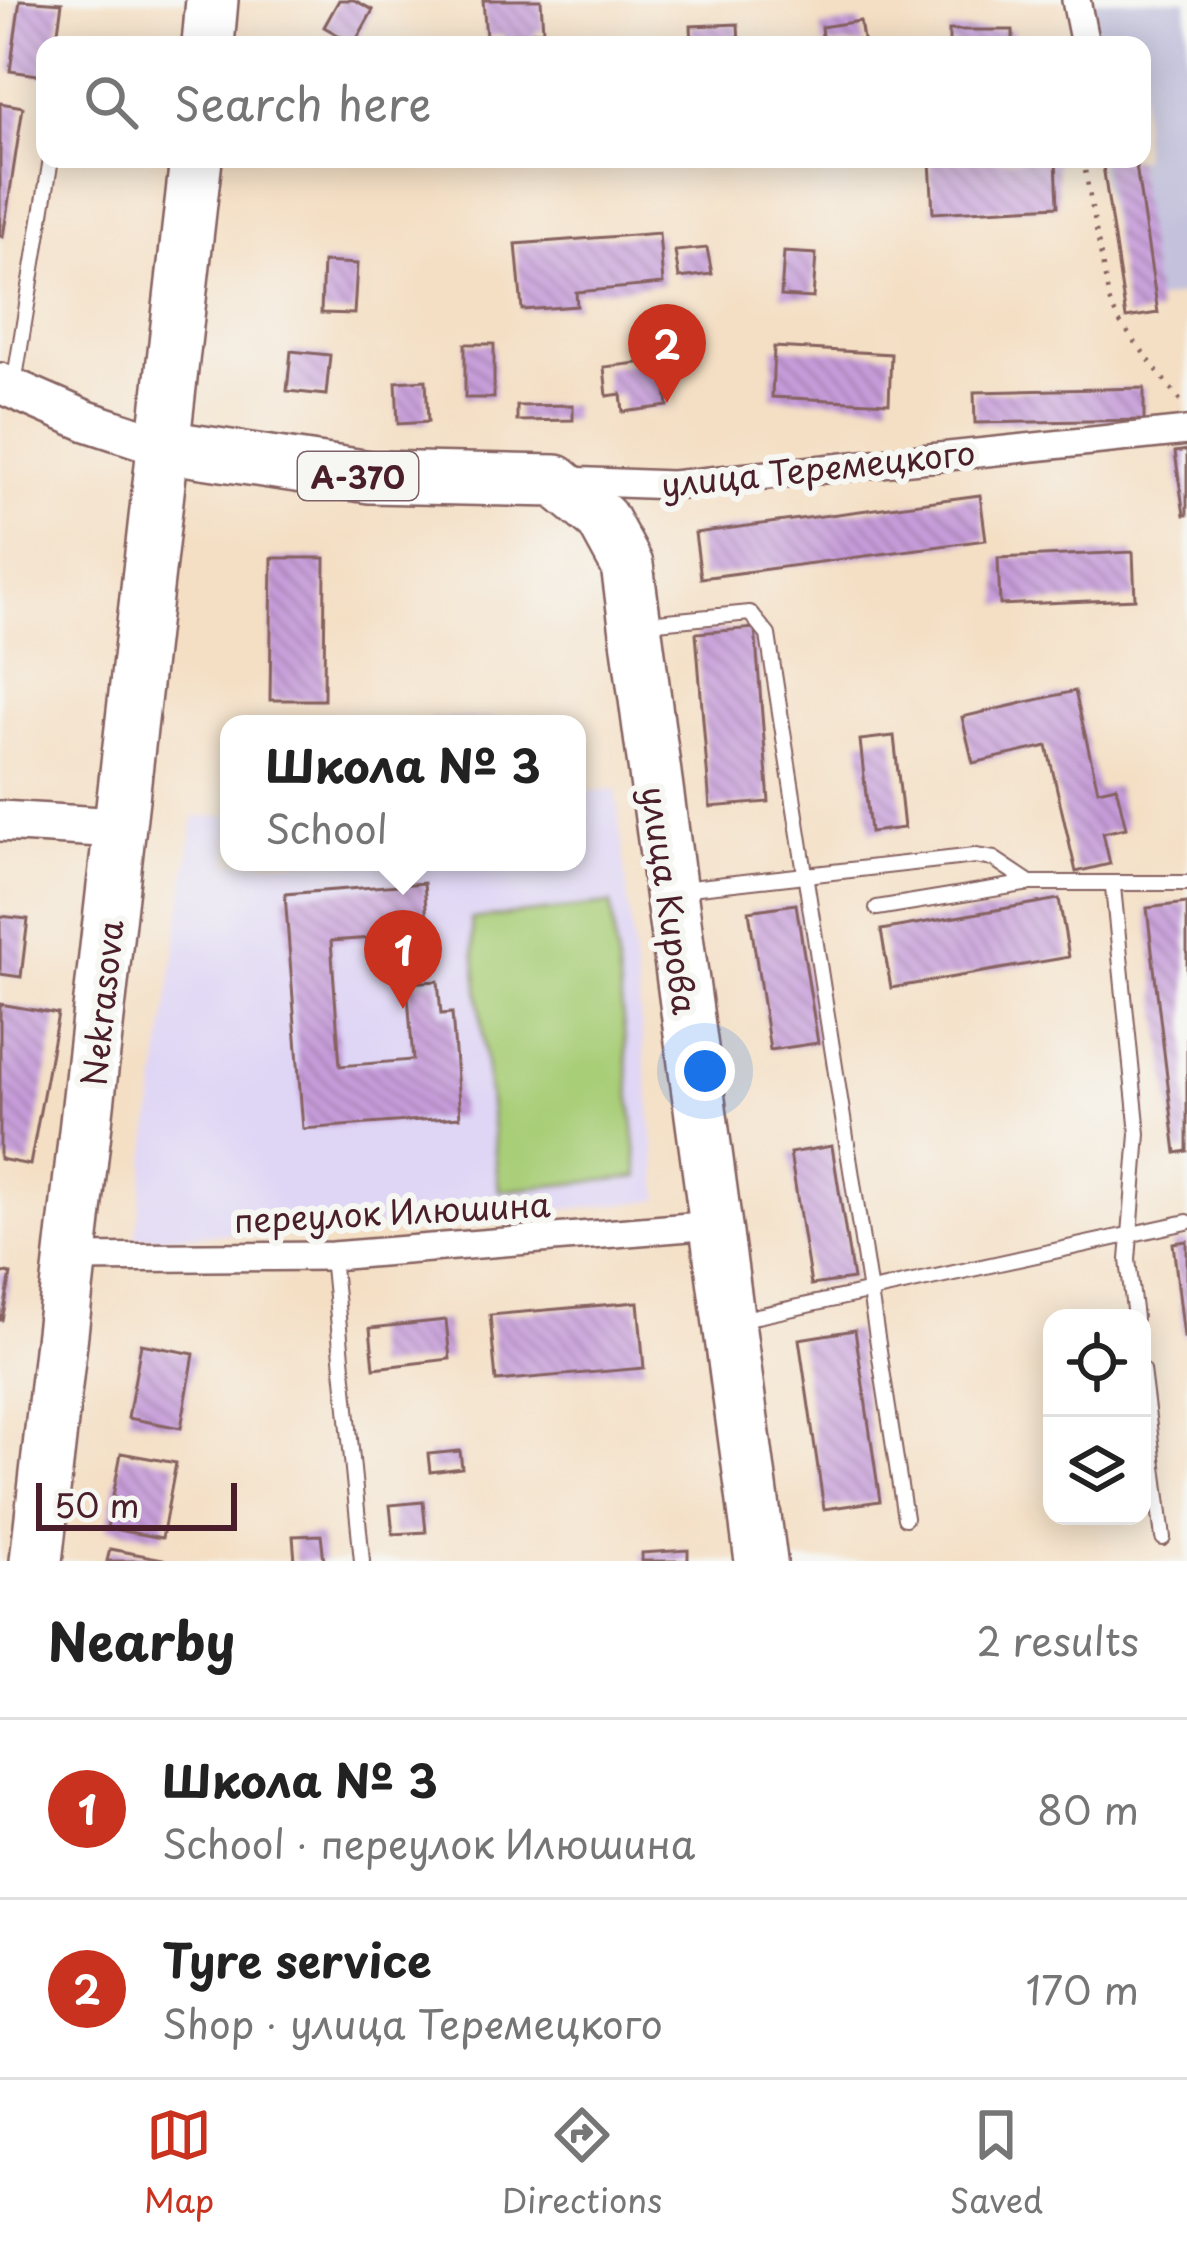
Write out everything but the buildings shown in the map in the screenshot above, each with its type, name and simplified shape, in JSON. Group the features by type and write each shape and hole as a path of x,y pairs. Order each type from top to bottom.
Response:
{"highway":[{"path":"209,36 212,0"},
{"name":"Nekrasova","path":"36,1561 195,168"},
{"name":"улица Теремецкого","path":"163,446 370,477 556,481"},
{"name":"улица Кирова","path":"556,481 602,519 627,565 761,1561"}],"street":[{"path":"1076,0 1083,36"},
{"path":"4,392 163,446"},
{"name":"улица Теремецкого","path":"556,481 672,485 1187,430"},
{"path":"0,821 119,828"},
{"name":"переулок Илюшина","path":"74,1258 332,1256 714,1225"}],"lane":[{"path":"4,392 49,168"},
{"path":"634,624 750,613 760,618 769,635 905,1518"},
{"path":"670,890 975,856 994,859 1030,883"},
{"path":"877,908 1030,883 1113,887 1187,883"},
{"path":"1113,887 1138,1134 1134,1230 1128,1260 1135,1309"},
{"path":"728,1322 1187,1222"},
{"path":"332,1256 362,1561"},
{"path":"1148,1417 1163,1538"}],"path":[{"path":"1085,168 1109,300 1118,320 1187,408"}],"shaded area":[{"path":"1071,0 1187,0 1187,294 1127,306 1099,168 1151,168 1151,36 1073,36"},
{"path":"616,789 660,1200 423,1224 135,1238 194,817 220,816 220,871 586,871 586,791"}],"green space":[{"path":"611,904 639,1177 499,1191 471,919"}],"place":[{"name":"Tyre service","path":"667,403"},
{"name":"Школа № 3","path":"403,1009"}]}
